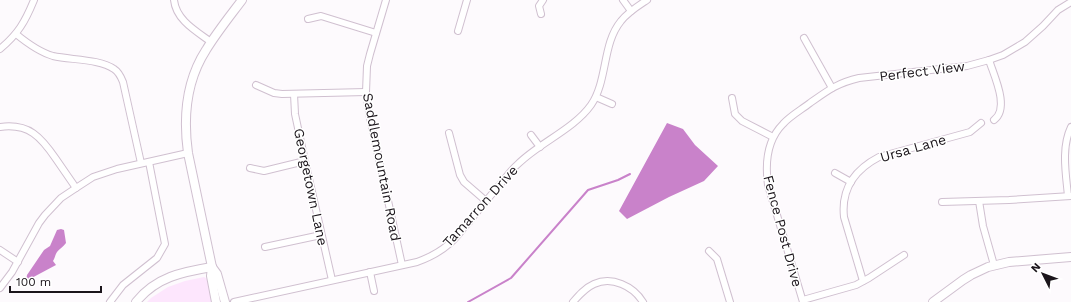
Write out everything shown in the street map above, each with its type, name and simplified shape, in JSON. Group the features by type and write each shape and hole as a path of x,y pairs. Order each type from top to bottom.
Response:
{"main road":[{"path":"216,302 211,276 212,267 188,153 185,121 186,106 192,78 197,66 211,42 242,0"},
{"path":"933,302 980,270 994,265 1009,262 1071,257"},
{"path":"136,302 146,291 164,279 212,267"},
{"path":"212,267 217,274 225,302"}],"street":[{"path":"0,49 16,34 34,0"},
{"path":"174,0 176,9 183,20 191,28 211,42"},
{"name":"Saddlemountain Road","path":"386,0 367,66 366,92 370,118 402,265"},
{"path":"458,31 467,0"},
{"path":"541,14 539,6 543,0"},
{"path":"623,0 631,11"},
{"name":"Tamarron Drive","path":"234,302 425,259 450,244 518,164 582,116 592,104 602,79 616,27 631,11 647,0"},
{"name":"Perfect View","path":"773,137 778,129 789,118 841,83 859,78 967,66 989,60 1003,55 1025,42 1043,26 1051,16 1071,2"},
{"path":"308,19 321,16 376,33"},
{"path":"16,34 35,48 49,54 99,63 108,66 120,75 125,89 142,163"},
{"path":"804,38 832,88"},
{"path":"989,60 1001,98 1000,113 994,120"},
{"path":"256,85 274,93 282,94 366,92"},
{"name":"Georgetown Lane","path":"294,94 295,114 332,280"},
{"path":"596,97 612,104"},
{"path":"732,98 735,114 742,121 773,137"},
{"name":"Ursa Lane","path":"863,281 844,217 844,199 846,190 851,182 862,168 879,157 970,132 981,123"},
{"path":"0,127 16,126 24,128 40,138 76,188"},
{"path":"942,202 1069,196 1065,161 1068,134 1071,127"},
{"path":"449,133 460,175 464,182 486,201"},
{"path":"531,135 540,147"},
{"name":"Fence Post Drive","path":"773,137 766,163 766,174 803,301"},
{"path":"0,288 7,280 18,262 39,223 61,198 93,177 117,169 188,153"},
{"path":"250,168 264,171 305,161"},
{"path":"110,302 123,285 157,258 165,244 149,162"},
{"path":"835,173 851,182"},
{"path":"979,201 983,226 994,265"},
{"path":"265,247 322,235"},
{"path":"0,250 18,262"},
{"path":"709,251 717,259 730,302"},
{"path":"803,301 856,285 904,255"},
{"path":"370,272 374,291"},
{"path":"574,302 581,293 601,279 615,282 628,288 635,292 642,302"}],"shaded area":[{"path":"667,123 683,129 695,145 718,166 704,181 627,219 619,211"},
{"path":"57,230 64,230 66,243 56,254 53,261 56,265 26,281 27,275 44,250 50,246"},
{"path":"204,277 210,282 214,302 147,302 168,287 185,281"}],"waterway":[{"path":"468,302 511,278 588,190 618,180 630,174"}]}
